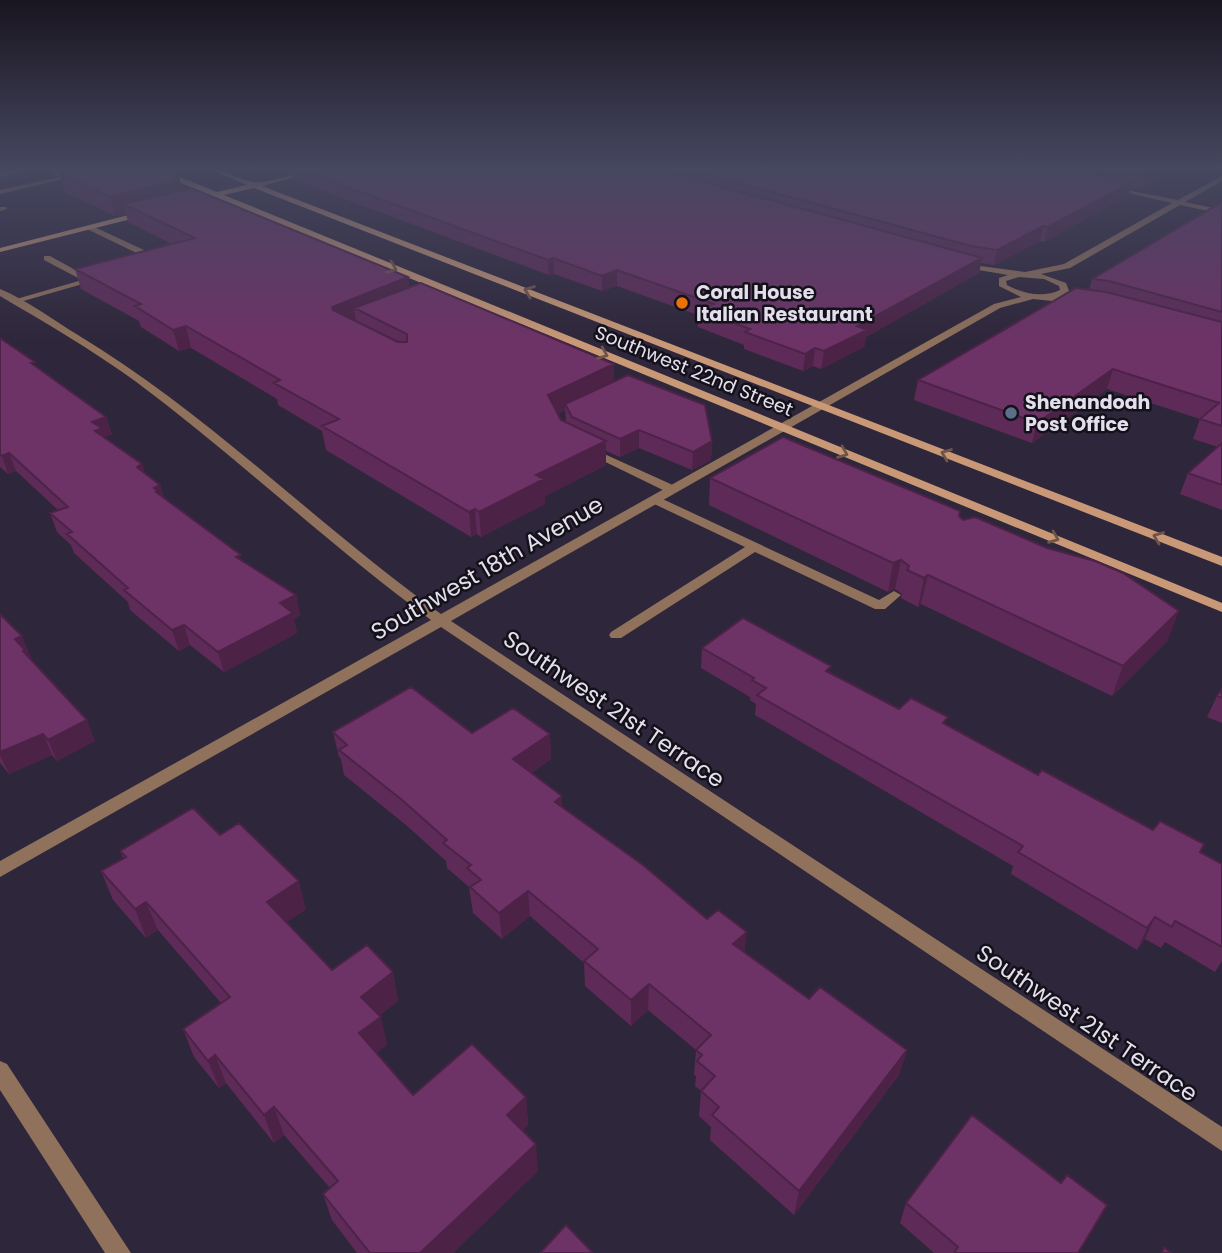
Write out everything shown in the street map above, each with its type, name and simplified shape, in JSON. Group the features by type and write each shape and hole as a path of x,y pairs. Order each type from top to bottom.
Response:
{"main road":[{"name":"Southwest 22nd Street","path":"288,226 652,374 990,517 1222,608"},
{"name":"Southwest 22nd Street","path":"359,226 1222,562"},
{"path":"0,250 90,227"}],"street":[{"path":"955,263 1028,274 1067,266 1136,226"},
{"path":"90,227 159,260 147,264"},
{"path":"47,258 89,281"},
{"path":"966,266 1004,286 1034,296 1087,299 1063,285 1028,274"},
{"path":"1049,297 1062,293 1067,266"},
{"path":"997,306 1005,277 1018,274"},
{"path":"16,302 101,277"},
{"path":"432,294 445,289"},
{"name":"Southwest 21st Terrace","path":"0,292 102,354 153,390 385,582 441,621 1222,1140"},
{"name":"Southwest 18th Avenue","path":"0,870 997,306 1034,296"},
{"path":"634,383 652,374"},
{"path":"580,445 671,489"},
{"path":"654,499 880,606 894,595"},
{"path":"616,635 754,547"},
{"path":"0,1071 119,1253"}],"building":[{"path":"171,226 285,226 408,277 332,307 333,310 398,342 407,342 407,334 354,308 421,283 614,364 548,395 561,420 606,441 536,475 544,479 479,512 475,509 469,512 322,426 339,419 274,383 280,380 186,326 173,330 135,306 141,304 75,269 195,238"},
{"path":"455,226 867,226 982,258 857,326 867,330 824,351 815,348 805,354 745,332 750,329 699,310 714,304 617,270 602,276 553,258 548,260"},
{"path":"899,226 1042,226 997,250 971,246"},
{"path":"1181,226 1222,226 1222,312 1109,281 1092,279"},
{"path":"1076,288 1106,292 1222,322 1222,426 1200,419 1219,403 1113,369 1037,423 918,380"},
{"path":"0,338 106,417 92,422 102,428 95,431 142,464 137,467 160,485 154,488 158,491 156,492 241,555 236,557 296,595 280,603 293,613 218,652 184,625 172,630 124,590 128,588 67,534 72,532 50,513 68,507 9,453 2,456 0,454"},
{"path":"628,375 705,405 712,441 693,452 639,430 620,439 572,417 565,404"},
{"path":"783,437 960,511 959,516 963,520 975,517 1047,548 1095,561 1123,573 1179,611 1123,666 928,575 924,578 907,570 909,566 901,560 893,563 710,478"},
{"path":"1222,443 1222,485 1188,473"},
{"path":"0,614 22,636 15,639 25,650 23,651 87,720 48,740 43,734 0,752"},
{"path":"743,618 831,666 826,671 899,709 911,698 948,717 943,723 1038,775 1042,770 1153,830 1160,821 1204,844 1200,852 1222,864 1222,947 1175,921 1172,927 1155,917 1147,928 1018,852 1023,846 757,695 766,688 752,680 754,678 702,648"},
{"path":"411,687 472,733 513,708 550,734 513,759 562,796 555,802 643,865 707,919 718,910 747,932 733,944 809,999 820,987 907,1050 799,1191 712,1115 719,1107 701,1091 715,1076 697,1061 702,1055 696,1050 711,1035 649,984 631,1000 584,961 598,949 528,891 499,913 470,887 481,880 467,868 471,865 443,843 447,840 339,750 347,745 333,732"},
{"path":"193,808 220,835 239,823 299,881 267,902 332,970 367,945 393,972 361,997 381,1017 359,1033 413,1095 472,1044 526,1097 507,1115 536,1144 420,1253 370,1253 323,1194 338,1181 274,1107 264,1115 215,1055 208,1061 183,1029 230,997 146,902 135,909 101,871 126,857 120,851"},
{"path":"972,1115 1061,1183 1067,1175 1107,1205 1078,1253 954,1253 958,1247 906,1203"},
{"path":"566,1225 593,1253 540,1253"}],"place":[{"name":"Coral House Italian Restaurant","path":"682,303"},
{"name":"Shenandoah Post Office","path":"1011,413"}]}
